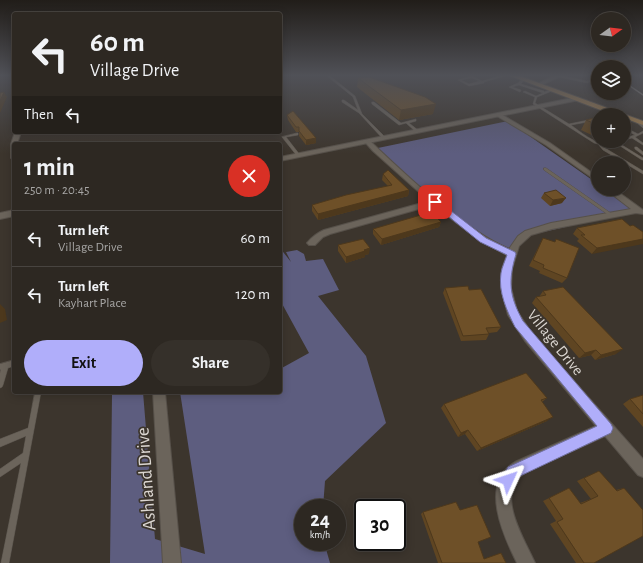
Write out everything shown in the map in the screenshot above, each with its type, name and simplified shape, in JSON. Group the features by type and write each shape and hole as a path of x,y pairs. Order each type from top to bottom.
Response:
{"main road":[{"path":"282,159 570,101"},
{"path":"581,101 600,108"},
{"path":"0,216 12,213"}],"street":[{"path":"499,115 548,144 591,175"},
{"path":"367,141 393,167 483,240 512,254"},
{"path":"618,196 640,212"},
{"path":"312,243 320,235 327,232 435,202"},
{"name":"Village Drive","path":"640,212 611,215 532,231 521,238 516,244 506,273 506,288 512,312 519,324 643,470"},
{"name":"Ashland Drive","path":"159,394 172,563"},
{"path":"526,563 506,515 504,502 508,480 513,472 520,468 607,428"}],"lane":[{"path":"343,101 362,114 384,138"},
{"path":"356,101 362,114"},
{"path":"535,101 534,103 591,139"},
{"path":"374,103 400,124 415,120"},
{"path":"568,125 591,120"},
{"path":"406,122 417,131"},
{"path":"640,122 643,127"},
{"path":"631,132 638,135"},
{"path":"632,137 643,132"},
{"path":"297,134 284,137 298,155"},
{"path":"632,137 643,144"},
{"path":"603,148 643,174"},
{"path":"626,148 643,159"},
{"path":"634,149 643,154"},
{"path":"546,169 611,215"},
{"path":"0,385 2,367 12,364"},
{"path":"5,563 3,554 38,394"},
{"path":"0,443 30,430"},
{"path":"0,472 25,456"}],"shaded area":[{"path":"508,121 591,179 591,196 615,196 636,211 530,235 507,253 397,171 373,149"},
{"path":"297,250 304,254 306,261 323,259 339,290 318,296 366,356 386,423 325,481 324,499 294,499 294,551 327,551 330,563 110,563 112,395 143,394 155,539 205,554 180,394 282,394 282,368 309,353 282,304 282,251 291,262 286,252"}],"building":[{"path":"389,101 432,101 436,104 401,110"},
{"path":"293,111 316,138 306,140 299,131 299,127 296,127 287,115"},
{"path":"388,170 409,190 318,214 312,205 346,195 392,185 383,174"},
{"path":"556,190 566,198 553,200 544,193"},
{"path":"431,212 441,222 382,239 373,229"},
{"path":"622,219 630,226 633,225 643,232 643,239 597,248 581,235 585,235 577,228"},
{"path":"543,238 555,242 556,239 579,248 567,278 543,268 544,265 533,260"},
{"path":"363,239 370,248 346,257 338,245"},
{"path":"468,286 469,290 481,289 501,327 486,328 489,334 463,336 445,288"},
{"path":"563,287 623,349 601,355 596,350 585,353 536,297 546,295 543,291"},
{"path":"526,373 547,398 541,400 553,417 481,448 468,430 461,433 444,404"},
{"path":"643,395 643,414 630,399"},
{"path":"599,471 617,491 624,488 643,510 643,536 594,563 584,563 557,522 563,519 549,498 569,488 581,504 598,496 584,478"},
{"path":"456,502 460,510 477,505 491,537 478,542 484,559 501,553 506,563 442,563 423,512"}],"route":[{"path":"435,202 483,240 494,247 512,254 506,273 506,288 512,312 529,338 607,428 568,447 527,464 513,472 508,480"}]}
